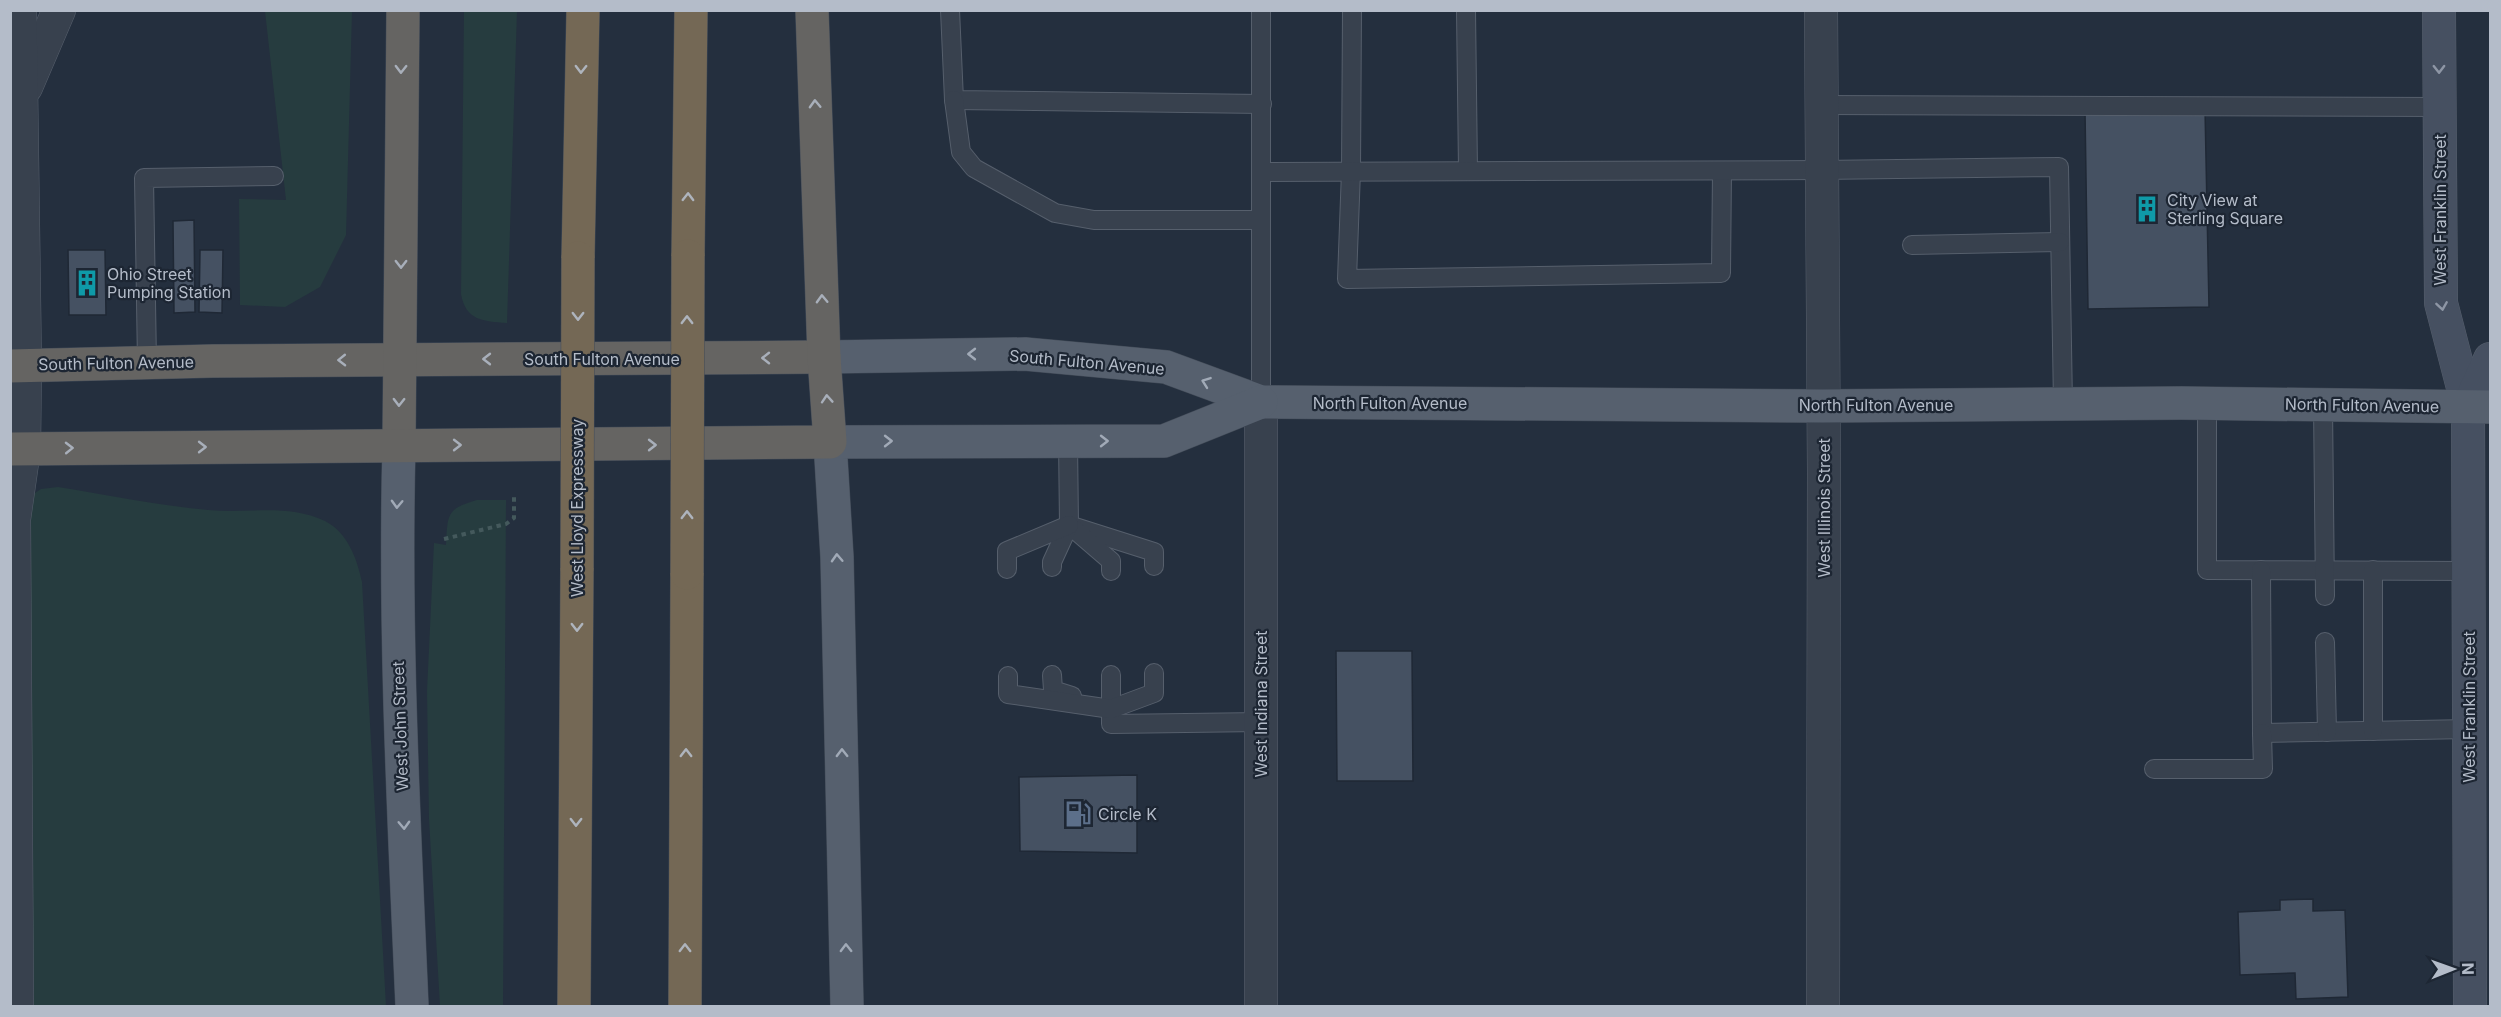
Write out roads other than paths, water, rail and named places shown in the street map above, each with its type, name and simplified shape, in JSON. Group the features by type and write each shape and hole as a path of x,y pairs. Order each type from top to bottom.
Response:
{"highway":[{"path":"399,446 403,10"},
{"name":"West Lloyd Expressway","path":"574,1006 578,258 583,10"},
{"path":"685,1006 691,10"},
{"path":"17,449 830,442 824,357 812,10"},
{"name":"South Fulton Avenue","path":"18,366 400,359 824,357"}],"main road":[{"name":"West Franklin Street","path":"2439,10 2441,303 2479,407"},
{"name":"South Fulton Avenue","path":"824,357 1025,354 1166,367 1261,402"},
{"name":"West Franklin Street","path":"2470,1006 2469,571 2479,407 2490,359"},
{"name":"North Fulton Avenue","path":"1261,402 1823,406 2207,403 2479,407"},
{"path":"847,1006 837,557 830,442 1164,441 1261,402"},
{"name":"West John Street","path":"399,446 396,538 398,691 411,1006"}],"street":[{"path":"17,1006 14,519 18,366 20,10"},
{"path":"21,100 59,10"},
{"name":"West Illinois Street","path":"1821,10 1823,1006"},
{"name":"West Indiana Street","path":"1261,402 1261,1006"}],"lane":[{"path":"950,10 954,100 961,152 974,168 1055,213 1094,220 1261,220"},
{"path":"1261,10 1261,402"},
{"path":"1352,10 1351,171 1347,279 1721,273 1722,171"},
{"path":"1466,10 1468,171"},
{"path":"954,100 1262,104"},
{"path":"1821,105 2440,107"},
{"path":"1261,172 1820,171 2059,167 2063,404"},
{"path":"147,363 144,178 274,176"},
{"path":"1912,246 2060,242"},
{"path":"2207,403 2207,570 2469,571"},
{"path":"2323,405 2325,596"},
{"path":"1052,567 1052,562 1069,525 1068,441"},
{"path":"1069,525 1111,561 1111,571"},
{"path":"1007,569 1007,551 1069,525 1154,552 1154,566"},
{"path":"2154,769 2263,769 2261,570"},
{"path":"2373,570 2373,731"},
{"path":"2325,642 2327,732"},
{"path":"1008,676 1008,694 1111,709 1154,693 1154,673"},
{"path":"1052,675 1053,690 1111,709"},
{"path":"1111,675 1111,724 1261,722"},
{"path":"2262,733 2469,729"}],"place":[{"name":"City View at Sterling Square","path":"2147,209"},
{"name":"Ohio Street Pumping Station","path":"87,283"},
{"name":"Circle K","path":"1078,814"}]}
